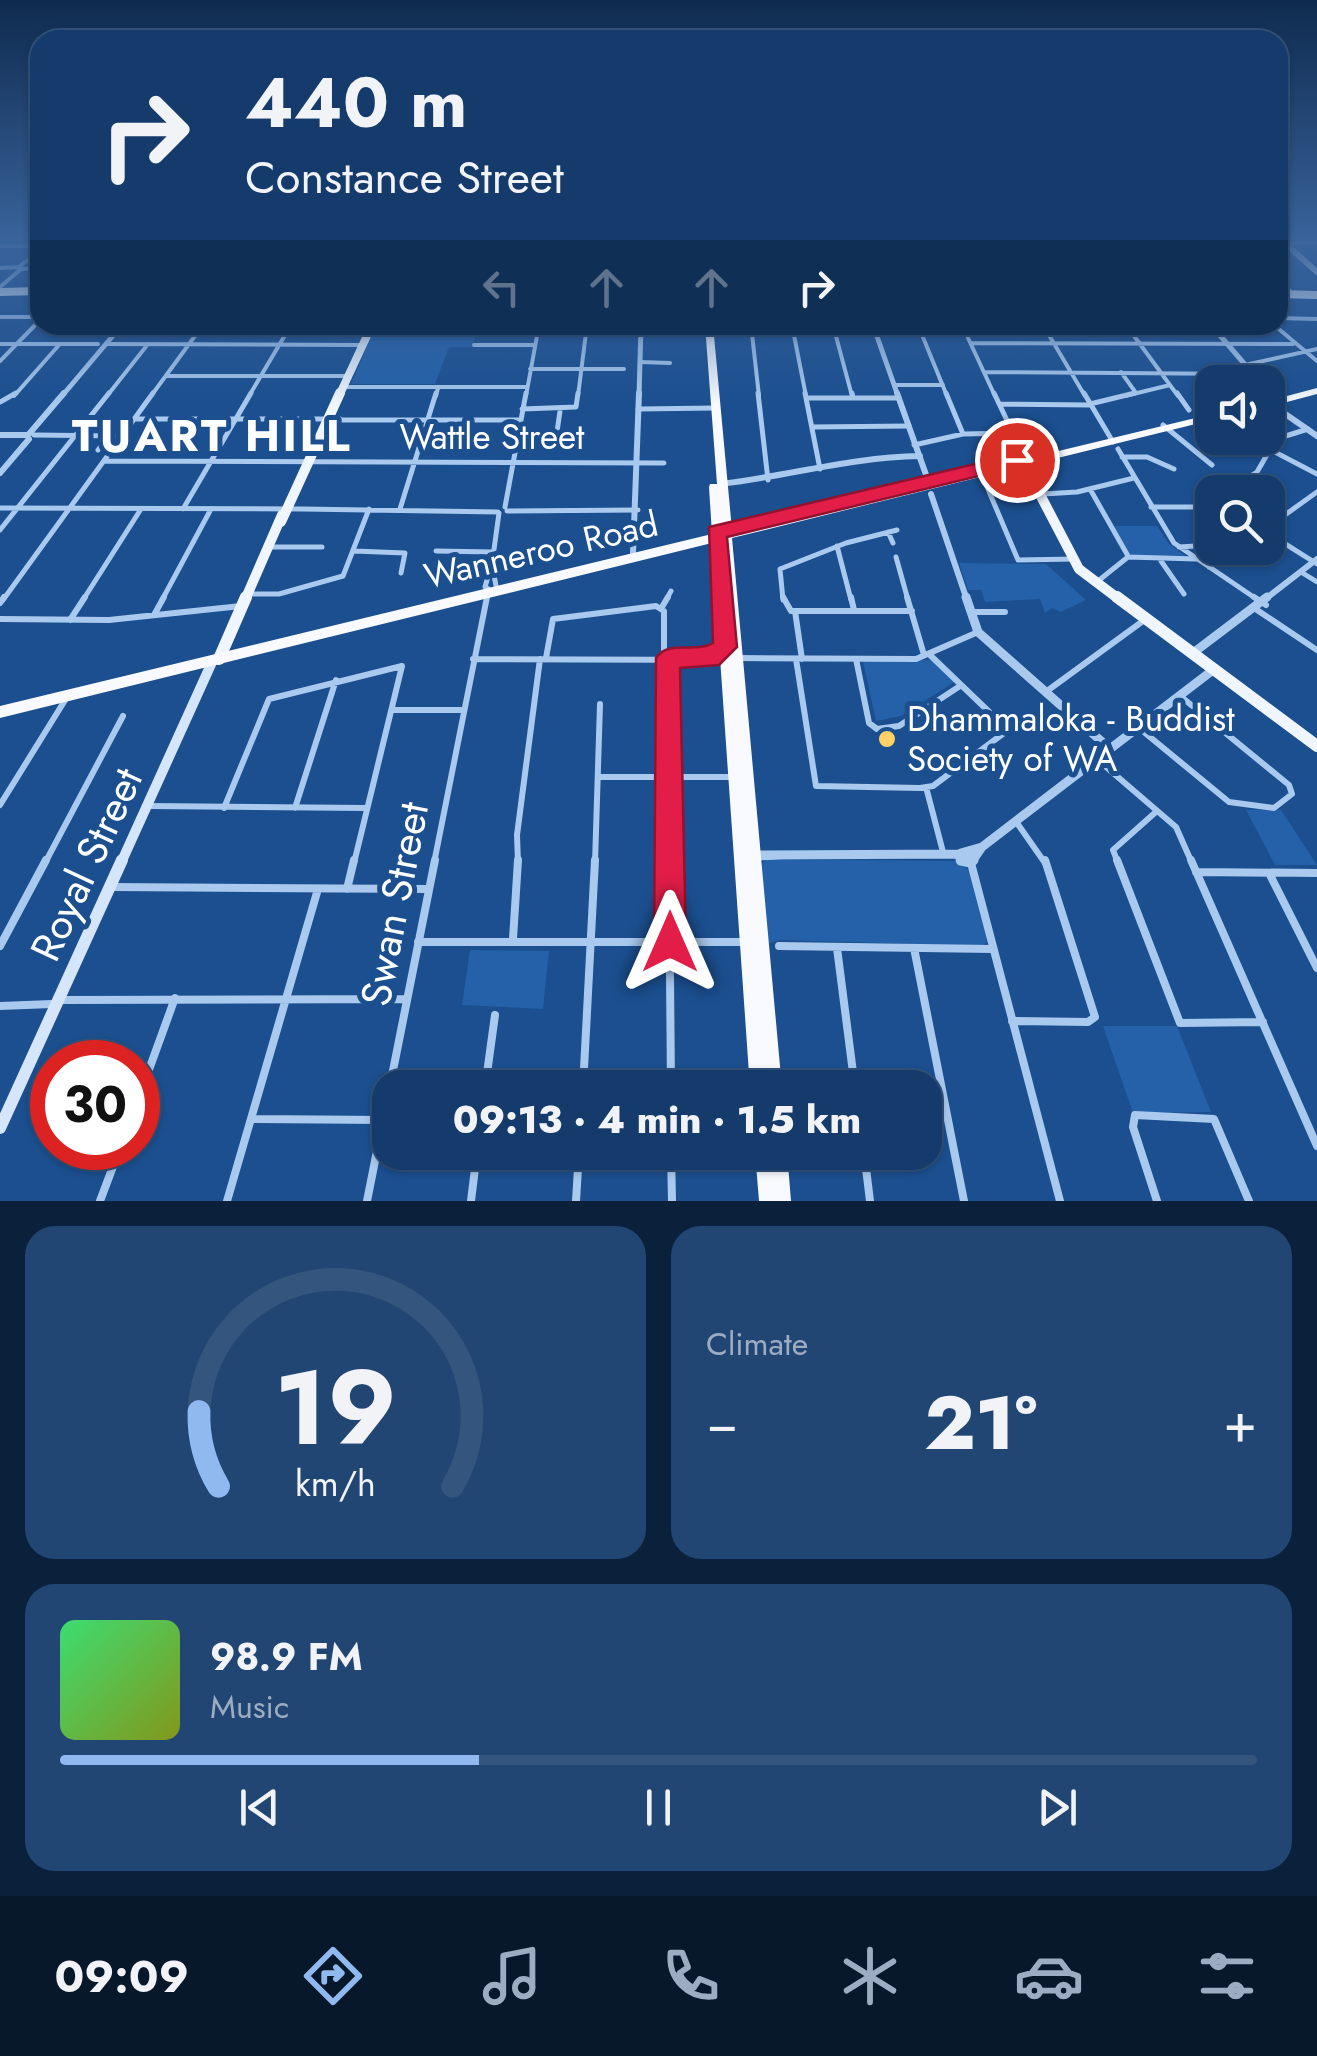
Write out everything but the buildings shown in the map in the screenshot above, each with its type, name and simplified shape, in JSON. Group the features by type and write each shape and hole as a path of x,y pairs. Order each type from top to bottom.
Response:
{"highway":[{"path":"708,335 722,534 736,656 748,855"},
{"path":"1285,397 1317,389"},
{"path":"713,409 714,506 722,534 736,636 729,685 748,855 763,943 771,1070"},
{"name":"Wanneroo Road","path":"0,710 722,534 1023,466 1195,420"},
{"path":"714,506 720,502 720,485"},
{"name":"Wanneroo Road","path":"485,591 722,534"},
{"name":"Wanneroo Road","path":"0,710 54,706 69,695 218,656"},
{"path":"760,1070 763,943"},
{"path":"766,1170 769,1201"},
{"path":"778,1170 781,1201"}],"main road":[{"path":"1288,294 1315,294"},
{"name":"Royal Street","path":"0,1128 368,335"},
{"path":"1023,466 1042,494 1074,559 1097,581 1196,654 1210,669 1317,744"}],"street":[{"path":"0,316 30,318"},
{"path":"1288,318 1317,318"},
{"path":"0,360 30,329"},
{"path":"0,470 116,335"},
{"path":"0,603 196,335"},
{"path":"182,510 285,335"},
{"name":"Swan Street","path":"393,1070 538,335"},
{"path":"522,409 576,407 585,335"},
{"path":"636,552 642,335"},
{"path":"752,335 768,480"},
{"path":"794,335 820,470"},
{"path":"836,335 853,398"},
{"path":"878,335 978,632 1109,748"},
{"path":"922,335 963,434"},
{"path":"967,335 1014,433 1023,466"},
{"path":"1049,335 1151,507 1179,547 1195,558"},
{"path":"1133,335 1189,410"},
{"path":"1219,335 1244,365 1317,349"},
{"path":"1284,335 1317,361"},
{"path":"971,343 1293,344"},
{"path":"0,344 363,345"},
{"path":"1,402 12,398 60,344"},
{"path":"0,530 148,344"},
{"path":"474,345 535,345"},
{"path":"641,362 670,363"},
{"path":"530,369 624,369"},
{"path":"985,372 1195,373"},
{"path":"1122,372 1136,393"},
{"path":"166,376 348,376"},
{"path":"895,386 943,385"},
{"path":"1000,404 1090,404 1170,385"},
{"path":"343,387 526,387"},
{"path":"400,509 438,387"},
{"path":"807,398 900,398"},
{"path":"557,432 560,409"},
{"path":"640,409 713,409"},
{"path":"1285,412 1307,430"},
{"path":"1285,412 1317,437"},
{"path":"134,419 520,420"},
{"path":"812,426 909,426"},
{"path":"1166,428 1212,465"},
{"path":"1285,436 1307,430"},
{"path":"915,444 963,434 1014,433"},
{"path":"0,436 122,436"},
{"path":"98,450 109,436"},
{"path":"1277,455 1317,474"},
{"path":"720,485 768,480 880,457 919,457"},
{"path":"1122,457 1146,457 1174,469"},
{"name":"Wattle Street","path":"104,461 664,463"},
{"path":"1042,494 1090,489 1134,478"},
{"path":"985,482 1018,560 1074,559"},
{"path":"1090,489 1128,557"},
{"path":"1285,517 1317,492"},
{"path":"1151,507 1195,507"},
{"path":"0,508 636,510"},
{"path":"70,620 141,509"},
{"path":"154,615 211,509"},
{"path":"0,619 154,615 279,594 343,576 369,509"},
{"path":"897,530 837,546 780,569 786,609 912,610"},
{"path":"888,532 892,542"},
{"path":"1196,654 1316,562 1285,541"},
{"path":"837,546 854,610"},
{"path":"1179,547 1195,546"},
{"path":"269,547 322,547"},
{"path":"353,552 405,553 400,573"},
{"path":"436,552 494,552"},
{"path":"795,611 816,786 926,788 1007,734 1006,726 927,656 896,557"},
{"path":"1097,581 1128,557 1195,559"},
{"path":"1162,561 1184,594"},
{"path":"1206,565 1317,649"},
{"path":"1304,573 1317,582"},
{"path":"481,619 480,600 485,591"},
{"path":"671,591 662,607 666,658 671,1070"},
{"path":"513,940 519,884 517,835 543,659 554,619 662,607"},
{"path":"972,608 1005,612"},
{"path":"1042,690 1147,618"},
{"path":"702,658 927,656 978,632"},
{"path":"473,658 736,656"},
{"path":"856,659 870,724 877,729 900,726 962,685"},
{"path":"224,808 269,698 402,666 347,888"},
{"path":"748,855 944,855 966,859 1210,669"},
{"path":"295,808 336,680"},
{"path":"1136,726 1229,802 1244,807 1280,806 1293,790 1289,785 1177,693"},
{"path":"584,1070 603,714 600,704"},
{"path":"0,805 54,706"},
{"path":"393,710 463,710"},
{"path":"0,946 123,716"},
{"path":"1096,758 1176,826 1317,1146"},
{"path":"599,777 738,777"},
{"path":"926,788 944,855"},
{"path":"149,806 366,808"},
{"path":"1157,810 1114,850 1180,1023 1264,1022"},
{"path":"1012,1021 1088,1022 1095,1016 1042,852 1015,821"},
{"path":"966,859 974,876 1060,1201"},
{"path":"1196,872 1317,873"},
{"path":"1268,873 1317,968"},
{"path":"112,888 428,888"},
{"path":"227,1201 318,888"},
{"path":"418,942 763,943 837,948 994,949"},
{"path":"837,948 853,1070"},
{"path":"914,948 964,1201"},
{"path":"0,1006 48,1006 66,997 406,999"},
{"path":"160,1041 176,998"},
{"path":"487,1070 495,1015"},
{"path":"1156,1201 1132,1127 1135,1115 1214,1118 1249,1201"},
{"path":"251,1119 372,1120"},
{"path":"100,1201 112,1170"},
{"name":"Swan Street","path":"367,1201 373,1170"},
{"path":"470,1201 474,1170"},
{"path":"576,1201 578,1170"},
{"path":"672,1170 672,1201"},
{"path":"866,1170 870,1201"}],"shaded area":[{"path":"372,335 476,335 472,347 449,347 435,384 351,384"},
{"path":"1114,526 1157,526 1169,544 1187,557 1131,557"},
{"path":"959,563 1046,564 1086,600 1061,612 1052,608 1045,613 1040,599 985,602 981,590 968,590"},
{"path":"933,660 956,681 901,716 876,721 863,661"},
{"path":"1246,810 1281,810 1317,865 1275,865"},
{"path":"767,859 958,861 970,871 988,942 981,946 780,940 766,944 759,866"},
{"path":"470,950 549,951 543,1009 462,1005"},
{"path":"1103,1026 1177,1026 1211,1112 1133,1113"}],"place":[{"name":"Dhammaloka - Buddist Society of WA","path":"887,739"}],"district":[{"name":"TUART HILL","path":"212,435"}],"route":[{"path":"670,942 668,658 710,658 725,647 716,532 1017,460"}]}
